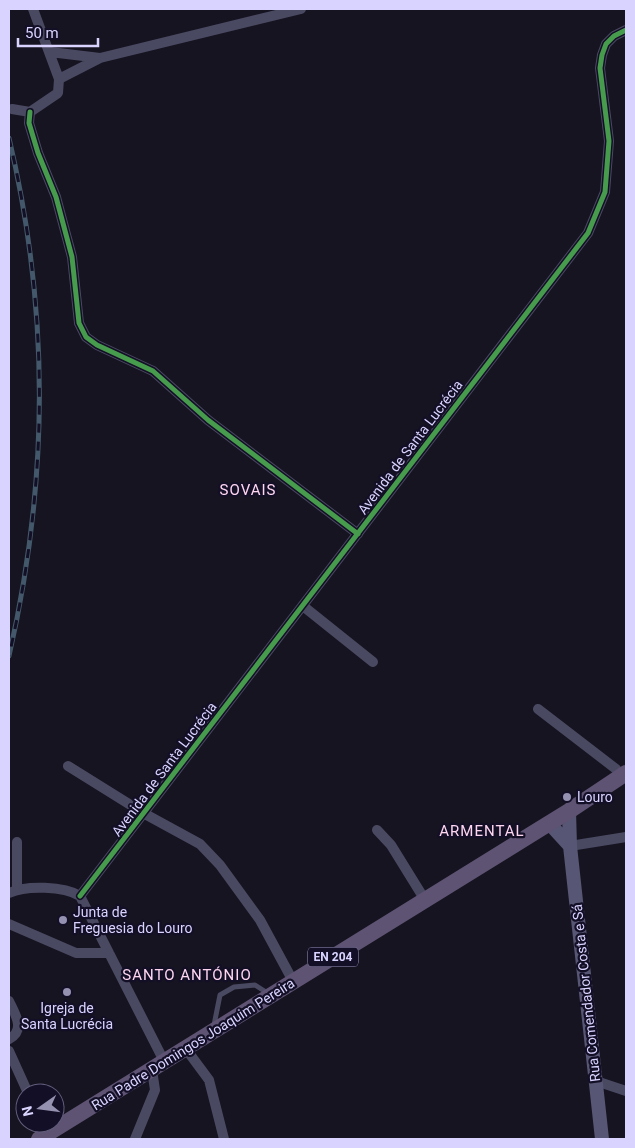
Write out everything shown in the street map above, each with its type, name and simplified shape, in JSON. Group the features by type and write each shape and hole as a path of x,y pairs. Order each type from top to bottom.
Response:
{"main road":[{"name":"Rua Padre Domingos Joaquim Pereira","path":"65,1119 186,1049 569,811 624,774"},
{"name":"Rua Comendador Costa e Sá","path":"569,811 570,846 602,1139"},
{"path":"549,823 570,846"}],"street":[{"path":"12,109 30,112 58,93 59,79 33,9"},
{"path":"59,79 100,58 301,9"},
{"name":"Avenida de Santa Lucrécia","path":"80,896 145,814 588,233 606,192 609,140 600,68 602,55 606,44 614,36 626,30"},
{"path":"50,52 100,58"},
{"path":"30,112 29,123 38,153 56,197 67,240 79,323 86,338 153,371 208,420 358,534"},
{"path":"303,606 373,662"},
{"path":"538,709 624,774"},
{"path":"68,766 145,814 200,844 220,865 260,920 293,981"},
{"path":"377,830 391,845 426,900"},
{"path":"570,846 626,837"},
{"path":"17,842 13,891 61,889 71,890 80,896 109,953 158,1066 155,1090 135,1139"},
{"path":"9,924 76,953 109,953"},
{"path":"9,1001 19,1024 18,1030 9,1038"},
{"path":"186,1049 209,1080 224,1139"},
{"path":"9,1051 23,1083"},
{"path":"596,1081 626,1091"}],"lane":[{"path":"213,1032 220,995 234,987 255,984 271,995"}],"railway":[{"path":"9,138 32,268 38,332 39,397 32,526 9,656"}],"cycle path":[{"path":"80,896 588,233 605,192 609,141 600,68 602,55 606,44 614,36 626,30"},
{"path":"30,112 29,123 38,153 56,197 72,257 79,323 86,337 97,345 153,371 208,420 358,534"}],"place":[{"name":"Louro","path":"567,797"},
{"name":"Junta de Freguesia do Louro","path":"63,920"},
{"name":"Igreja de Santa Lucrécia","path":"67,992"}],"district":[{"name":"SOVAIS","path":"248,490"},
{"name":"ARMENTAL","path":"482,831"},
{"name":"SANTO ANTÓNIO","path":"187,975"}]}
